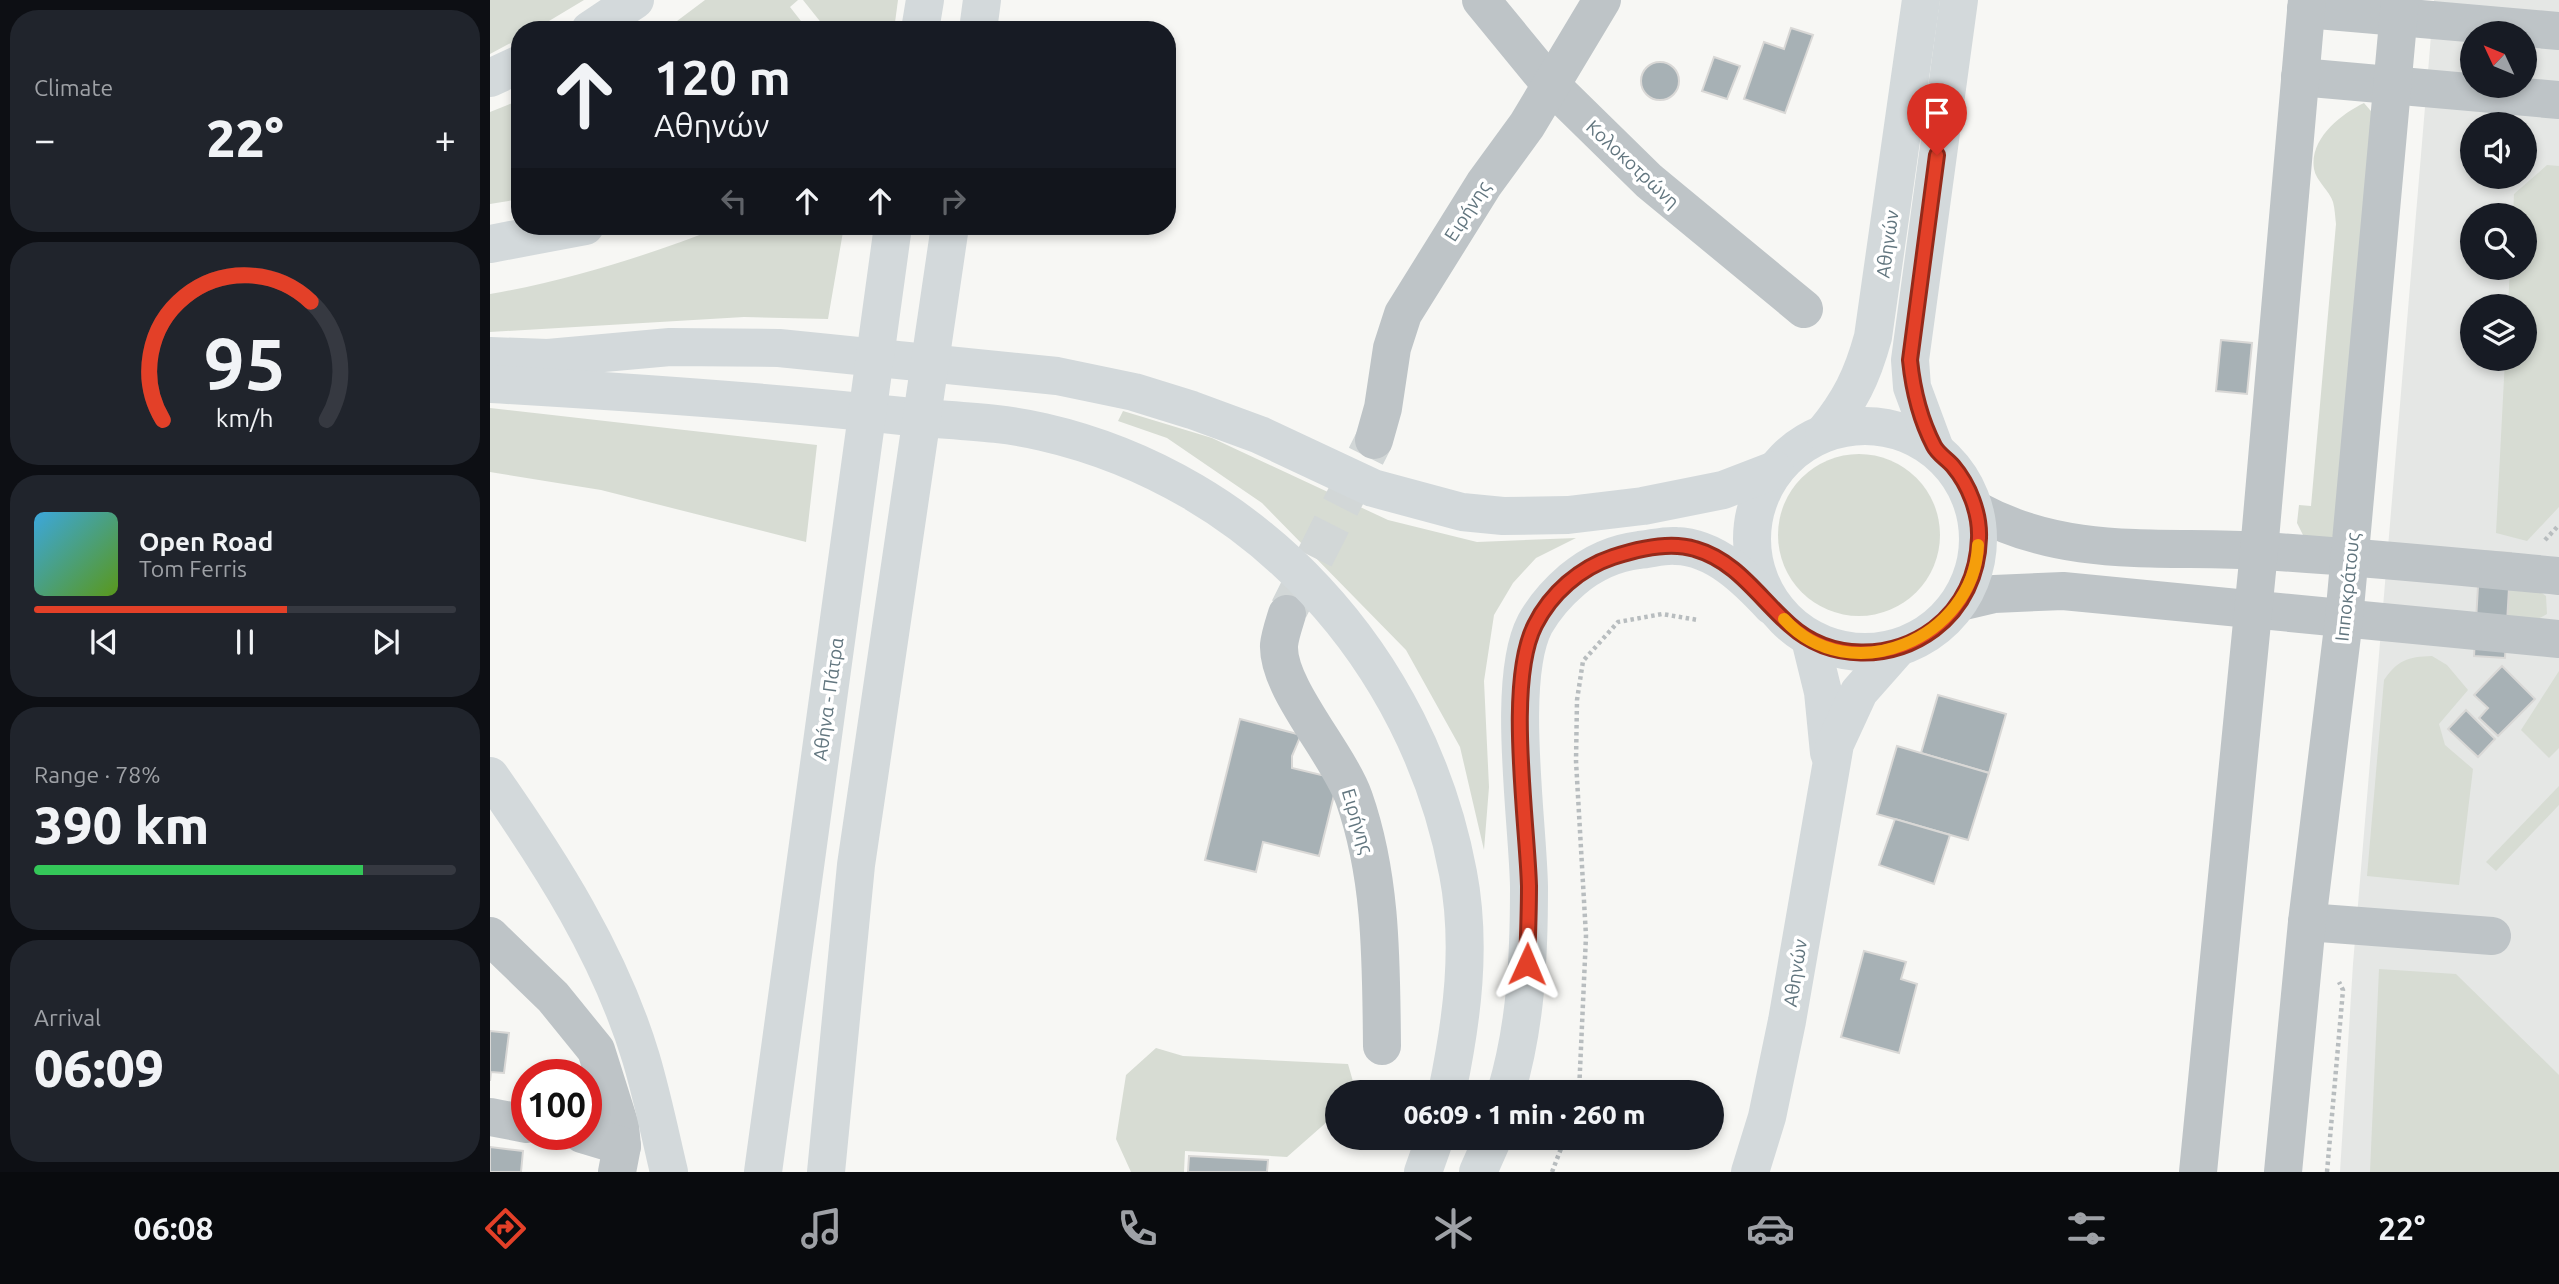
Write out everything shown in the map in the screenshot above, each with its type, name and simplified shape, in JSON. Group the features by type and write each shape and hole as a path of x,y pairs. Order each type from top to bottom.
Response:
{"main road":[{"path":"604,21 635,0"},
{"path":"922,21 925,0"},
{"path":"979,21 982,0"},
{"name":"Αθηνών","path":"1824,433 1846,405 1863,375 1873,337 1921,0"},
{"name":"Αθηνών","path":"1935,449 1912,387 1910,360 1959,0"},
{"path":"490,78 511,68"},
{"path":"490,244 538,235"},
{"name":"Αθήνα - Πάτρα","path":"763,1172 892,235"},
{"path":"826,1172 856,865 949,235"},
{"path":"490,356 548,358 670,347 779,348 1057,376 1134,392 1192,410 1260,435 1373,488 1462,512 1503,516 1568,515 1643,506 1723,490 1775,470"},
{"path":"490,384 770,401 1042,431 1114,454 1170,480 1215,506 1259,538 1312,584 1349,625 1383,676 1416,738 1438,800 1458,873 1464,926 1465,977 1459,1036 1450,1080"},
{"name":"Αθηνών","path":"1852,426 1882,426 1910,434 1935,449 1953,466 1967,487 1976,510 1978,557 1972,581 1960,602 1943,622 1922,638 1897,649 1853,653 1810,639 1790,625 1772,606 1759,580 1752,552 1752,533 1760,495 1775,470 1797,448 1824,433 1852,426"},
{"path":"1510,1080 1520,1044 1527,964 1529,887 1521,737 1522,674 1534,626 1560,591 1590,565 1629,551 1675,545 1696,549 1720,561 1748,580 1772,606"},
{"name":"Αθηνών","path":"1810,639 1825,705 1828,772"},
{"name":"Αθηνών","path":"1750,1172 1767,1117 1787,1021 1828,772 1845,717 1865,685 1897,649"},
{"path":"490,776 544,853 596,945 640,1056 669,1172"},
{"path":"1423,1172 1431,1150"},
{"path":"1478,1172 1488,1150"}],"street":[{"name":"Κολοκοτρώνη","path":"1481,0 1550,84 1649,181 1804,309"},
{"name":"Ειρήνης","path":"1374,440 1384,408 1392,348 1403,314 1602,0"},
{"path":"2198,1172 2259,551 2306,4 2399,8 2559,32"},
{"name":"Ιπποκράτους","path":"2283,1172 2307,922 2344,619 2399,8"},
{"path":"2300,77 2559,100"},
{"path":"1976,510 2024,532 2095,547 2259,551 2559,576"},
{"path":"1960,602 1994,594 2063,591 2559,639"},
{"name":"Ειρήνης","path":"1287,614 1279,646 1286,676 1334,754 1354,797 1371,864 1381,934 1382,1046"},
{"path":"2307,922 2492,936"},
{"path":"490,936 553,997 587,1035 604,1070 615,1105 620,1159"},
{"path":"490,1117 511,1121"},
{"path":"602,1147 620,1159"}],"path":[{"path":"1580,1080 1586,936 1576,761 1577,700 1584,662 1618,622 1662,614 1698,620"},
{"path":"1552,1172 1560,1150"}],"shaded area":[{"path":"490,0 584,0 549,21 511,21 511,43 490,54"},
{"path":"705,0 798,0 790,7 801,21 677,21"},
{"path":"803,0 898,0 895,21 820,21"},
{"path":"2434,0 2559,0 2559,1172 2340,1172 2353,964"},
{"path":"2364,103 2376,117 2337,531 2331,539 2305,539 2297,523 2299,505 2311,506 2336,224 2333,202 2315,173 2314,158 2316,148 2328,129"},
{"path":"511,104 511,200 490,204 490,112"},
{"path":"2547,165 2559,166 2559,507 2527,541 2496,533 2504,371 2537,371 2537,294 2509,294 2509,280 2537,280 2537,203 2514,203 2514,194 2520,189 2537,189 2537,174"},
{"path":"699,235 842,235 828,319 744,317 490,332 490,294 550,282"},
{"path":"490,408 817,445 806,542 601,490 490,472"},
{"path":"1123,411 1212,438 1388,520 1477,542 1576,538 1536,558 1513,583 1494,615 1484,681 1489,787 1484,850 1460,747 1406,650 1262,503 1167,438 1118,421"},
{"path":"1859,454 1890,460 1904,467 1916,478 1927,490 1934,504 1940,535 1934,566 1927,580 1916,592 1904,603 1890,610 1859,616 1828,610 1814,603 1802,592 1791,580 1784,566 1778,535 1784,504 1791,490 1802,478 1814,467 1828,460"},
{"path":"2509,587 2538,590 2546,596 2547,614 2538,619 2507,618"},
{"path":"2432,656 2447,665 2468,690 2439,724 2445,745 2473,769 2459,885 2367,876 2384,680 2404,661"},
{"path":"2559,671 2559,748 2549,758 2521,730"},
{"path":"2559,786 2559,805 2496,871 2486,862"},
{"path":"2379,969 2456,974 2559,1075 2559,1172 2370,1172"},
{"path":"1156,1048 1183,1056 1348,1064 1353,1080 1325,1080 1325,1124 1287,1157 1185,1151 1184,1172 1131,1172 1116,1139 1126,1075"}],"building":[{"path":"1791,28 1813,35 1785,113 1744,99 1764,42 1784,49"},
{"path":"1714,57 1740,66 1727,99 1702,91"},
{"path":"1660,62 1673,68 1679,81 1673,94 1660,100 1647,94 1641,81 1647,68"},
{"path":"2221,340 2252,343 2247,394 2216,391"},
{"path":"2480,551 2511,553 2505,658 2474,656"},
{"path":"2502,666 2535,699 2498,736 2479,718 2488,708 2474,695"},
{"path":"1938,695 2006,714 1989,773 1921,753"},
{"path":"2466,710 2495,739 2478,757 2448,729"},
{"path":"1240,719 1301,735 1292,756 1292,768 1338,779 1319,856 1263,842 1256,872 1205,860"},
{"path":"1897,746 1989,773 1968,840 1877,814"},
{"path":"1895,819 1950,835 1934,884 1879,865"},
{"path":"1864,951 1906,962 1901,979 1917,984 1899,1053 1841,1037"},
{"path":"490,1031 509,1033 504,1073 491,1072 490,1081"},
{"path":"490,1147 523,1151 521,1172 490,1172"},
{"path":"1189,1156 1268,1160 1267,1172 1188,1172"}],"tunnel":[{"path":"1289,609 1374,440"}],"slow traffic":[{"path":"1784,619 1810,639 1831,648 1853,653 1897,649 1922,638 1943,622 1960,602 1972,581 1978,545"}],"route":[{"path":"1527,964 1529,887 1521,737 1522,674 1534,626 1560,591 1590,565 1629,551 1675,545 1696,549 1748,580 1790,625 1810,639 1853,653 1897,649 1922,638 1943,622 1960,602 1972,581 1978,557 1976,510 1967,487 1953,466 1935,449 1912,387 1911,335 1937,155"}]}
